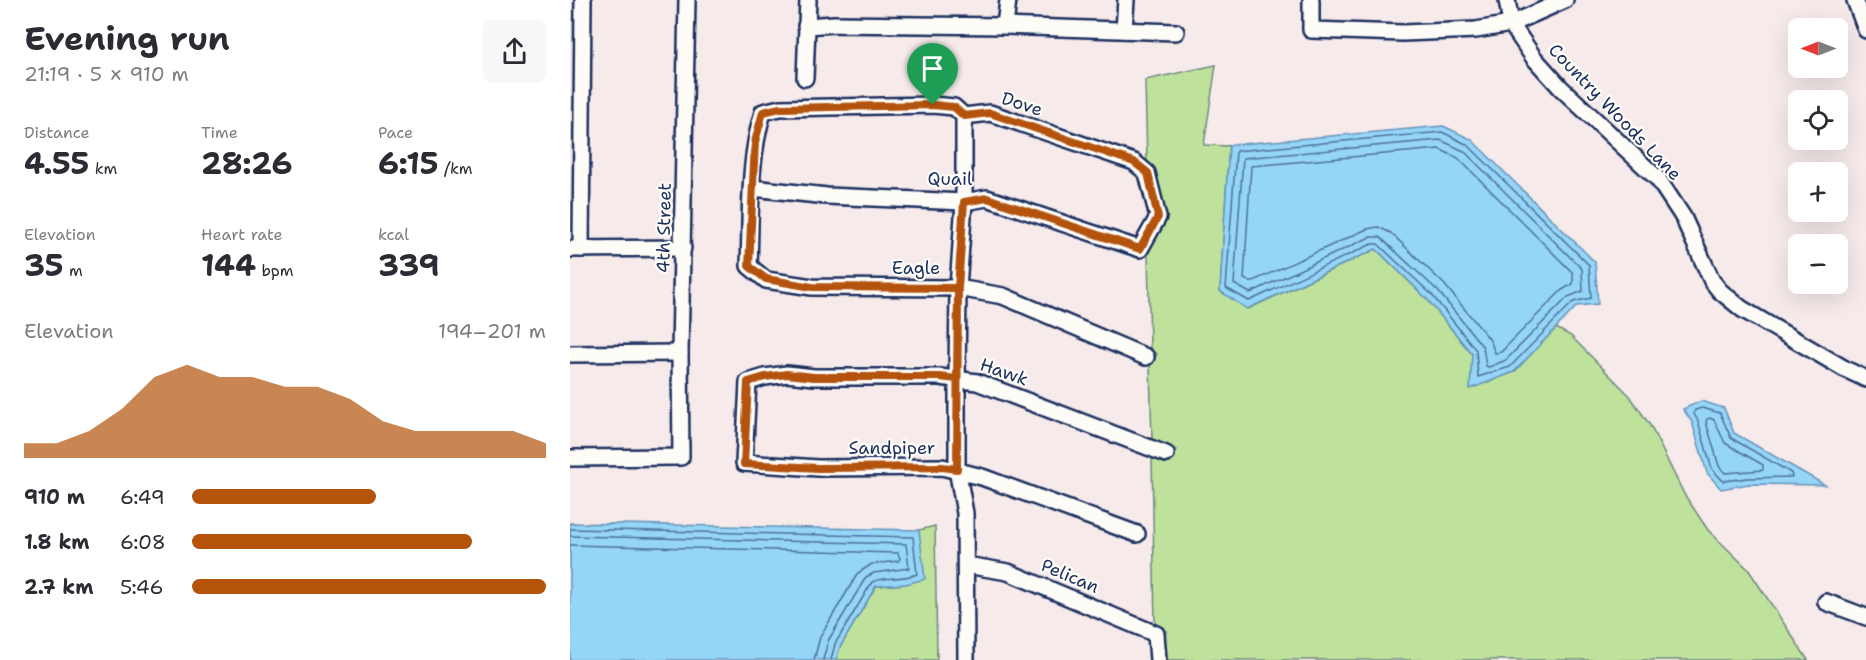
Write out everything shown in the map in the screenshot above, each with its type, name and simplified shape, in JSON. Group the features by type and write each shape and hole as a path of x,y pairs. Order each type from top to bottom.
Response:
{"street":[{"path":"583,0 575,249 684,248"},
{"name":"4th Street","path":"570,458 681,457 680,353 684,248 687,0"},
{"path":"805,78 808,0"},
{"path":"1005,26 1008,0"},
{"path":"1124,30 1126,0"},
{"path":"1311,0 1311,30 1403,33 1476,30 1511,24 1565,0"},
{"name":"Country Woods Lane","path":"1507,0 1511,24 1534,58 1561,88 1650,171 1666,189 1683,217 1712,281 1720,291 1742,309 1866,379"},
{"path":"1855,0 1866,30"},
{"path":"806,26 834,24 1005,26 1176,32"},
{"name":"Dove","path":"752,188 755,142 763,112 780,108 933,105 954,107 964,116 990,113 1134,162 1148,173 1158,217 1140,249"},
{"path":"964,116 964,202 958,288 957,469 964,513 970,658"},
{"name":"Quail","path":"752,188 827,196 964,202 987,198 1140,249"},
{"name":"Eagle","path":"752,188 749,266 766,279 812,287 958,288 1003,296 1146,357"},
{"path":"570,354 680,353"},
{"name":"Hawk","path":"744,464 748,382 787,374 814,377 940,377 977,382 1166,454"},
{"name":"Sandpiper","path":"744,464 818,468 942,467 957,469 1137,534"},
{"name":"Pelican","path":"966,566 1008,572 1156,634 1158,660"},
{"path":"1826,602 1866,617"}],"green space":[{"path":"1216,65 1204,145 1229,146 1220,291 1248,309 1376,249 1427,299 1472,354 1471,388 1514,372 1556,328 1571,336 1630,396 1651,427 1684,494 1708,530 1748,569 1808,660 1166,660 1164,636 1167,631 1163,630 1163,627 1155,626 1152,456 1170,463 1177,450 1152,441 1150,366 1157,354 1150,350 1148,251 1166,215 1155,171 1147,162 1145,80"},
{"path":"935,526 937,660 836,660 840,647 876,586 906,584 919,530"}],"water":[{"path":"1443,126 1471,139 1595,262 1598,304 1577,306 1514,372 1470,389 1472,354 1427,299 1376,249 1247,309 1220,291 1229,145"},
{"path":"1701,401 1724,408 1734,433 1825,485 1749,484 1721,489 1707,473 1692,422 1683,409"},
{"path":"570,523 919,530 925,579 906,584 876,586 840,647 836,660 570,660"}],"route":[{"path":"933,105 780,108 763,112 755,142 749,266 766,279 812,287 958,288 957,469 942,467 818,468 744,464 748,382 787,374 814,377 957,379 958,288 964,202 987,198 1140,249 1158,217 1148,173 1134,162 990,113 964,116 954,107 933,105"}]}
